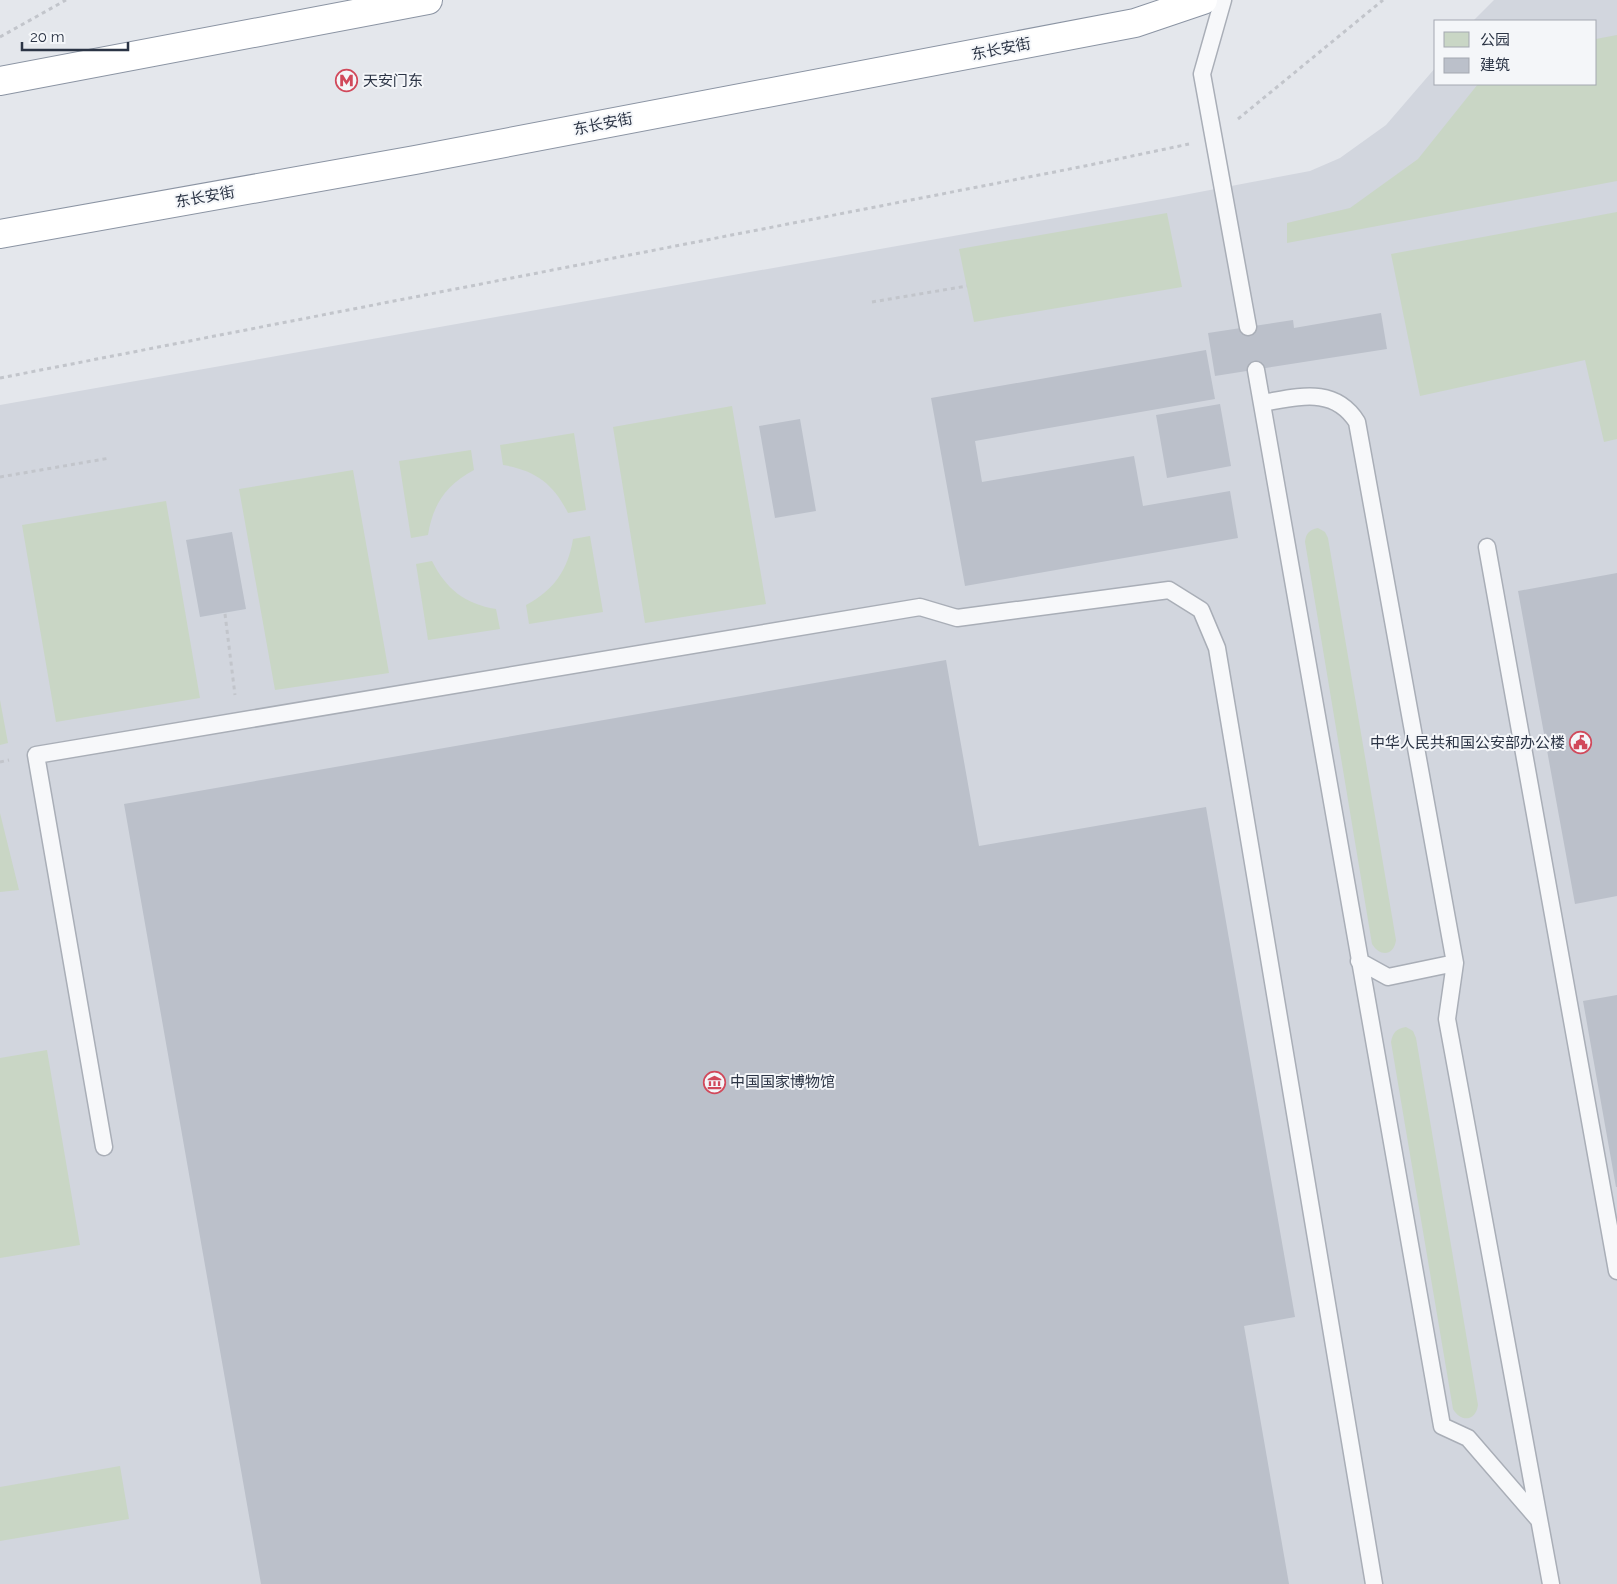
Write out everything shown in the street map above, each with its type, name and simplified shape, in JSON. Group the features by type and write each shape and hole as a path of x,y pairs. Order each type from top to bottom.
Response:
{"highway":[{"path":"0,81 428,0"},
{"name":"东长安街","path":"0,234 415,160 1135,23 1203,0"}],"lane":[{"path":"1224,0 1202,74 1248,327"},
{"path":"1256,370 1442,1426 1468,1438 1539,1520"},
{"path":"1262,403 1319,397 1335,401 1343,406 1357,422 1455,964 1447,1019 1550,1584"},
{"path":"1487,547 1617,1270"},
{"path":"104,1147 36,756 239,720 920,607 957,618 1169,590 1201,610 1218,648 1374,1584"},
{"path":"1359,961 1388,977 1455,964"}],"path":[{"path":"0,37 66,0"},
{"path":"0,378 1065,170 1214,138 1383,0"},
{"path":"872,302 967,286"},
{"path":"0,477 110,458"},
{"path":"225,614 239,720"}],"shaded area":[{"path":"1494,0 1617,0 1617,1584 0,1584 0,405 1168,198 1310,171 1340,158 1386,125 1434,69 1434,85 1597,85 1597,20 1474,20"}],"green space":[{"path":"1617,35 1617,181 1287,243 1287,223 1350,208 1418,159 1477,85 1597,85 1597,39"},
{"path":"1617,212 1617,439 1604,442 1585,360 1420,396 1391,254"},
{"path":"1167,213 1182,287 974,322 959,249"},
{"path":"732,406 766,604 645,623 613,427"},
{"path":"574,433 586,510 568,513 550,486 542,480 525,471 503,465 500,445"},
{"path":"471,450 474,470 456,482 442,496 433,514 428,535 411,538 399,461"},
{"path":"353,470 389,673 275,690 239,489"},
{"path":"166,501 200,698 56,722 22,525"},
{"path":"1318,528 1325,532 1328,538 1396,940 1393,949 1386,953 1379,951 1372,944 1305,542 1308,532"},
{"path":"590,536 603,612 529,624 526,605 544,593 558,578 571,550 573,539"},
{"path":"432,561 444,580 458,594 485,607 496,609 500,629 428,640 416,564"},
{"path":"0,700 8,743 0,745"},
{"path":"0,813 19,890 0,892"},
{"path":"1406,1027 1413,1031 1416,1038 1478,1405 1474,1414 1468,1418 1460,1417 1453,1409 1391,1042 1395,1032"},
{"path":"47,1050 80,1245 0,1258 0,1058"},
{"path":"120,1466 129,1519 0,1541 0,1487"}],"building":[{"path":"1381,313 1387,349 1215,376 1208,333 1293,320 1294,328"},
{"path":"1206,350 1215,399 975,441 982,482 1134,456 1143,506 1230,491 1238,538 965,586 931,398"},
{"path":"1220,404 1231,466 1167,478 1156,415"},
{"path":"800,419 816,511 775,518 759,426"},
{"path":"232,532 246,609 200,617 186,540"},
{"name":"中华人民共和国公安部办公楼","path":"1617,573 1617,896 1575,904 1518,591"},
{"name":"中国国家博物馆","path":"946,660 979,846 1206,807 1295,1317 1244,1326 1289,1584 261,1584 124,804"},
{"path":"1617,995 1617,1187 1616,1187 1583,1001"}],"place":[{"name":"天安门东","path":"347,81"},
{"name":"中华人民共和国公安部办公楼","path":"1581,743"},
{"name":"中国国家博物馆","path":"714,1082"}]}
